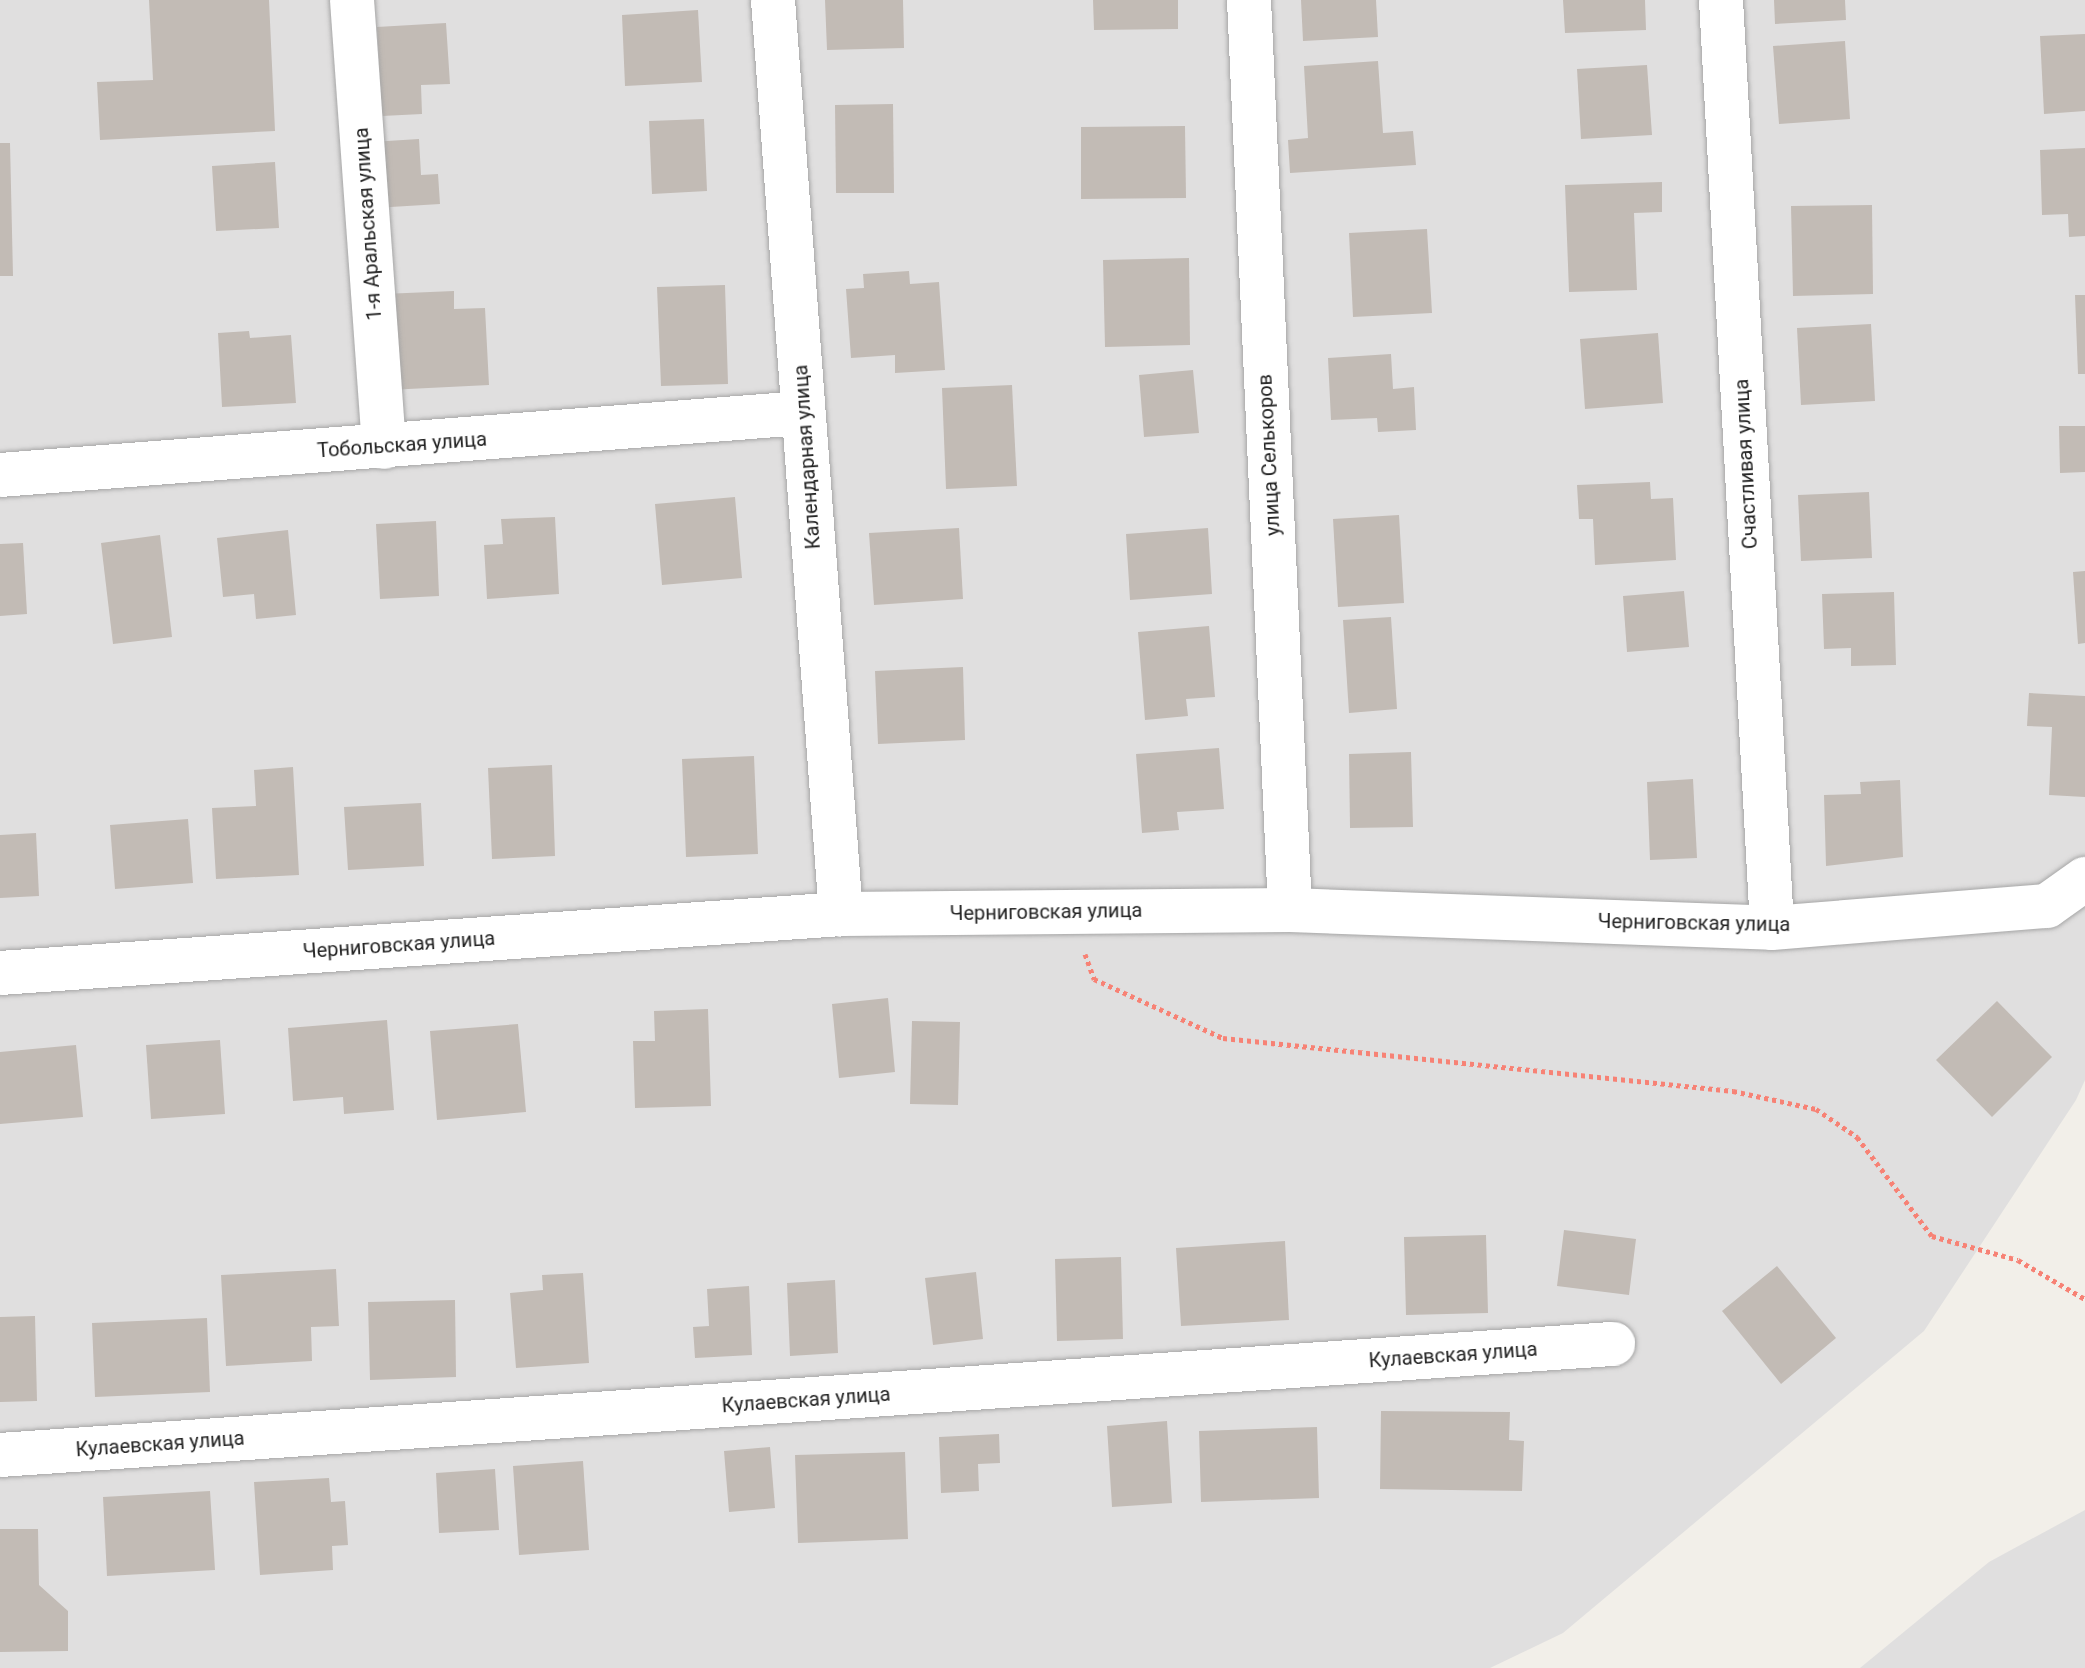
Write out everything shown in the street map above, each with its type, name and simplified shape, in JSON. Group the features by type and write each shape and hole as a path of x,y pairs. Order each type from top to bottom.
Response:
{"street":[{"name":"1-я Аральская улица","path":"352,0 384,447"},
{"name":"Календарная улица","path":"773,0 841,914"},
{"name":"улица Селькоров","path":"1249,0 1290,910"},
{"name":"Счастливая улица","path":"1721,0 1772,928"},
{"name":"Тобольская улица","path":"0,475 803,413"},
{"name":"Черниговская улица","path":"0,973 841,914 1290,910 1772,928 2047,906 2085,879"},
{"name":"Кулаевская улица","path":"0,1455 1613,1344"}],"path":[{"path":"1069,912 1094,979 1223,1038 1733,1091 1816,1109 1857,1137 1932,1236 2018,1260 2085,1299"}],"shaded area":[{"path":"0,0 2085,0 2085,1080 2076,1100 1924,1331 1563,1633 1490,1668 0,1668"},
{"path":"2085,1510 2085,1668 1860,1668 1989,1562"}],"building":[{"path":"149,0 269,0 275,131 100,140 97,82 153,80"},
{"path":"825,0 903,0 904,48 827,50"},
{"path":"1093,0 1178,0 1178,29 1094,30"},
{"path":"1301,0 1376,0 1378,37 1303,41"},
{"path":"1563,0 1645,0 1646,30 1565,33"},
{"path":"1774,0 1845,0 1846,20 1775,24"},
{"path":"698,10 702,82 625,86 622,15"},
{"path":"446,23 450,84 421,85 422,114 382,116 377,27"},
{"path":"2085,34 2085,111 2044,114 2040,36"},
{"path":"1845,41 1850,119 1779,124 1773,46"},
{"path":"1378,61 1383,133 1413,131 1416,165 1290,173 1288,140 1308,138 1304,66"},
{"path":"1647,65 1652,135 1581,139 1577,69"},
{"path":"893,104 894,193 836,193 835,105"},
{"path":"704,119 707,191 652,194 649,121"},
{"path":"1185,126 1186,198 1081,199 1081,127"},
{"path":"419,139 421,175 438,174 440,204 374,208 371,142"},
{"path":"0,143 10,143 13,276 0,276"},
{"path":"2085,148 2085,236 2069,237 2068,214 2042,215 2040,150"},
{"path":"275,162 279,228 216,231 212,166"},
{"path":"1662,182 1662,212 1634,213 1637,290 1569,292 1565,185"},
{"path":"1872,205 1873,294 1793,296 1791,206"},
{"path":"1427,229 1432,313 1353,317 1349,233"},
{"path":"1189,258 1190,345 1105,347 1103,260"},
{"path":"909,271 910,284 939,282 945,370 895,373 895,355 851,358 846,289 864,288 863,274"},
{"path":"725,285 728,384 661,386 657,287"},
{"path":"454,291 454,309 485,308 489,385 388,390 383,294"},
{"path":"2075,295 2085,295 2085,374 2078,374"},
{"path":"1871,324 1875,401 1801,405 1797,328"},
{"path":"249,331 250,338 291,335 296,403 222,407 218,333"},
{"path":"1658,333 1663,403 1585,409 1580,339"},
{"path":"1391,354 1393,389 1414,387 1416,430 1378,432 1377,418 1331,420 1328,358"},
{"path":"1193,370 1199,433 1144,437 1139,375"},
{"path":"1012,385 1017,486 946,489 942,388"},
{"path":"2059,426 2085,426 2085,472 2060,473"},
{"path":"1650,482 1651,499 1673,498 1676,560 1595,565 1593,519 1579,519 1577,485"},
{"path":"1869,492 1872,558 1801,561 1798,495"},
{"path":"735,497 742,578 662,585 655,504"},
{"path":"1399,515 1404,603 1338,607 1333,519"},
{"path":"555,517 559,594 487,599 484,545 503,544 501,519"},
{"path":"436,521 439,596 380,599 376,524"},
{"path":"959,528 963,599 874,605 869,533"},
{"path":"1208,528 1212,594 1130,600 1126,534"},
{"path":"288,530 296,615 256,619 254,594 223,597 217,538"},
{"path":"160,535 172,637 113,644 101,543"},
{"path":"23,543 27,614 0,616 0,544"},
{"path":"2085,571 2085,643 2078,644 2073,572"},
{"path":"1684,591 1689,647 1627,652 1623,596"},
{"path":"1894,592 1896,665 1851,666 1851,648 1824,649 1822,594"},
{"path":"1391,617 1397,709 1349,713 1343,620"},
{"path":"1209,626 1215,697 1186,699 1188,716 1145,720 1138,632"},
{"path":"963,667 965,740 878,744 875,671"},
{"path":"2029,693 2085,696 2085,797 2049,795 2052,727 2027,726"},
{"path":"1219,748 1224,809 1177,812 1179,830 1142,833 1136,754"},
{"path":"1411,752 1413,827 1350,828 1349,754"},
{"path":"754,756 758,854 686,857 682,759"},
{"path":"552,765 555,856 492,859 488,768"},
{"path":"293,767 299,875 216,879 212,808 256,806 254,770"},
{"path":"1693,779 1697,858 1650,860 1647,782"},
{"path":"1900,780 1903,857 1826,866 1824,795 1861,794 1860,782"},
{"path":"421,803 424,866 348,870 344,807"},
{"path":"188,819 193,883 115,889 110,825"},
{"path":"36,833 39,896 0,898 0,835"},
{"path":"888,998 895,1072 839,1078 832,1004"},
{"path":"1997,1001 2052,1057 1992,1117 1936,1060"},
{"path":"708,1009 711,1106 635,1108 633,1041 655,1041 654,1011"},
{"path":"387,1020 394,1110 344,1114 343,1097 293,1101 288,1028"},
{"path":"912,1021 960,1022 958,1105 910,1104"},
{"path":"518,1024 526,1112 437,1120 430,1031"},
{"path":"220,1040 225,1114 151,1119 146,1045"},
{"path":"76,1045 83,1117 0,1124 0,1052"},
{"path":"1564,1230 1636,1239 1629,1295 1557,1286"},
{"path":"1486,1235 1488,1313 1406,1315 1404,1237"},
{"path":"1285,1241 1289,1320 1181,1326 1176,1248"},
{"path":"1121,1257 1123,1339 1057,1341 1055,1259"},
{"path":"1777,1266 1836,1338 1781,1384 1722,1311"},
{"path":"336,1269 339,1326 311,1327 312,1361 226,1366 221,1275"},
{"path":"976,1272 983,1339 933,1345 925,1278"},
{"path":"583,1273 589,1363 516,1368 510,1293 543,1290 542,1275"},
{"path":"835,1280 838,1353 790,1356 787,1283"},
{"path":"749,1286 752,1355 695,1358 693,1327 709,1326 707,1289"},
{"path":"455,1300 456,1377 370,1380 368,1302"},
{"path":"35,1316 37,1401 0,1402 0,1317"},
{"path":"207,1318 210,1392 95,1397 92,1323"},
{"path":"1381,1411 1510,1412 1509,1440 1524,1441 1522,1491 1380,1489"},
{"path":"1167,1421 1172,1503 1112,1507 1107,1426"},
{"path":"1317,1427 1319,1498 1201,1502 1199,1431"},
{"path":"999,1434 1000,1463 978,1464 979,1491 941,1493 939,1437"},
{"path":"770,1447 775,1508 729,1512 724,1451"},
{"path":"905,1452 908,1539 798,1543 795,1455"},
{"path":"583,1461 589,1550 519,1555 513,1466"},
{"path":"495,1469 499,1530 439,1533 436,1473"},
{"path":"329,1478 331,1502 345,1501 348,1545 332,1546 333,1570 260,1575 254,1482"},
{"path":"210,1491 215,1570 107,1576 103,1497"},
{"path":"0,1529 38,1529 39,1585 68,1611 68,1651 0,1652"}]}
